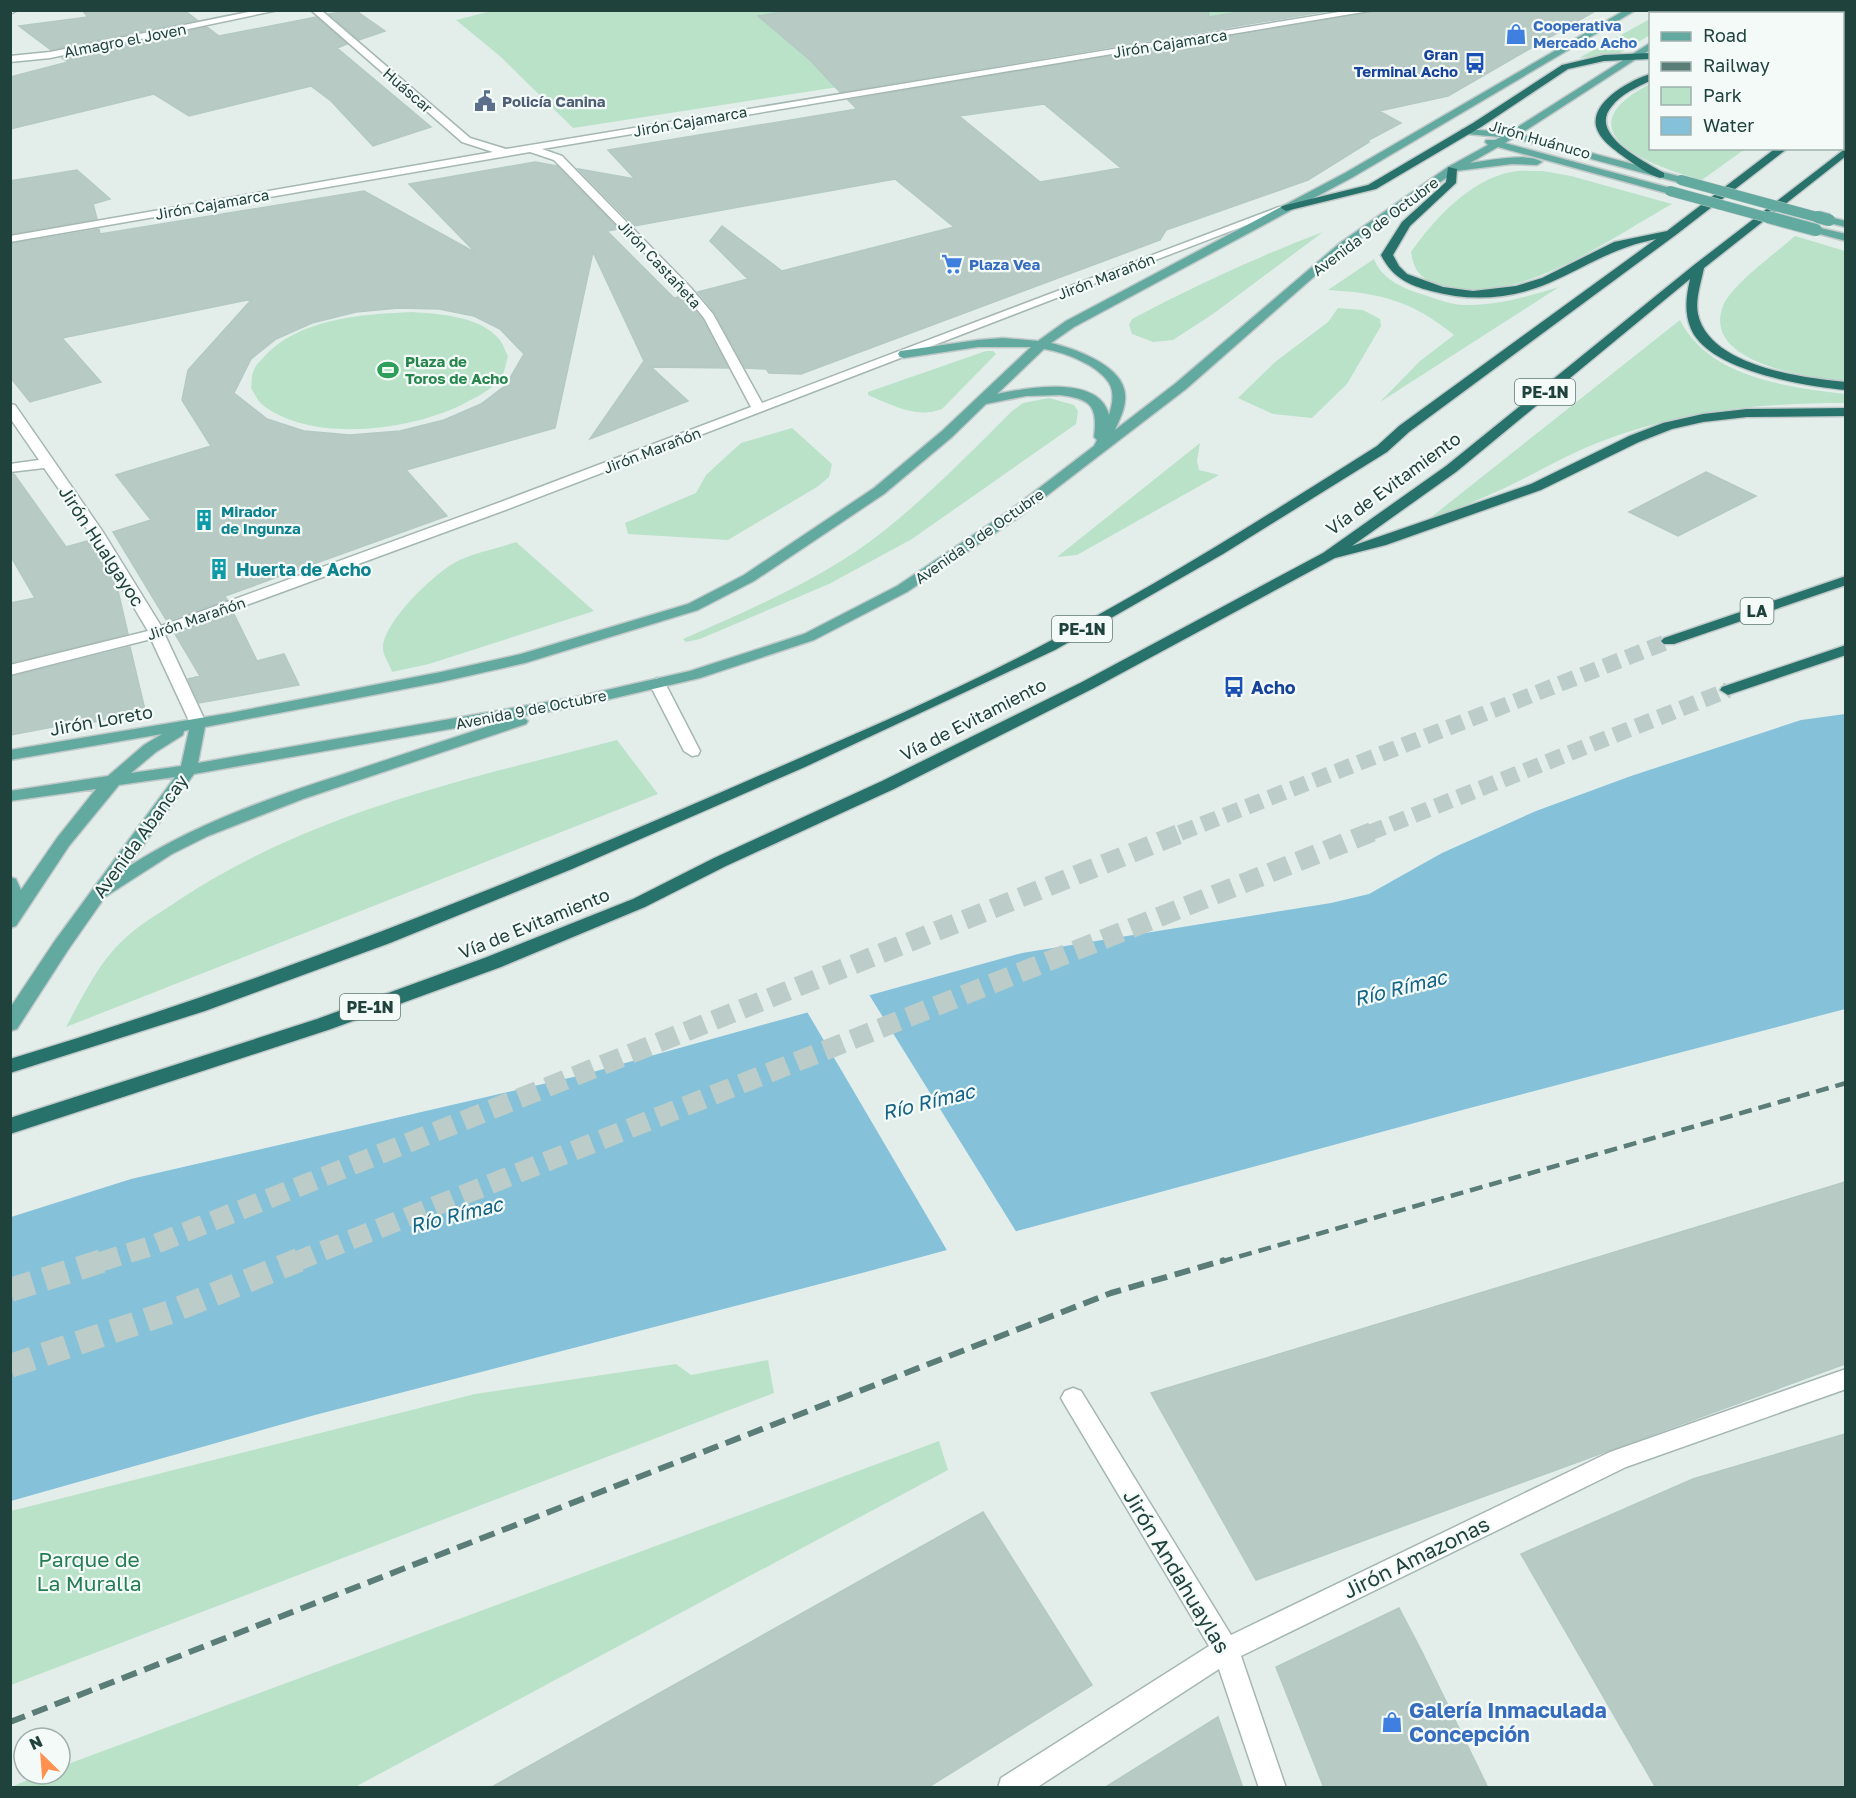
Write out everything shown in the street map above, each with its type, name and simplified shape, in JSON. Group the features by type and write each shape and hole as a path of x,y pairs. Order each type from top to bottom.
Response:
{"highway":[{"path":"1286,208 1372,187 1466,131 1554,74 1583,61 1649,56"},
{"path":"1649,78 1616,96 1605,106 1600,114 1600,126 1606,137 1621,151 1660,175"},
{"name":"Vía de Evitamiento","path":"10,1066 83,1045 287,976 472,906 620,844 845,744 1046,649 1230,545 1382,448 1404,429 1673,232 1779,150"},
{"name":"Vía de Evitamiento","path":"10,1126 324,1024 494,962 639,903 720,862 888,785 1088,685 1328,556 1451,469 1698,267 1843,153"},
{"path":"1452,169 1451,183 1402,227 1392,240 1387,255 1393,269 1410,281 1441,291 1476,295 1514,291 1545,280 1612,246 1673,232"},
{"path":"1698,267 1692,314 1700,335 1722,353 1750,367 1785,378 1821,385 1845,386"},
{"path":"1328,556 1381,542 1536,487 1634,439 1668,426 1703,418 1747,413 1845,412"},
{"name":"LA","path":"1669,642 1845,580"},
{"path":"1728,690 1845,650"}],"main road":[{"path":"15,916 81,818 113,780 142,752 198,723 386,689 506,663 693,607 749,578 879,491 947,434 1043,344 1081,317 1349,175 1632,10"},
{"name":"Avenida 9 de Octubre","path":"189,769 576,702 694,675 809,637 902,589 1014,514 1181,386 1344,245 1452,169 1512,135 1649,47"},
{"path":"1547,60 1554,74"},
{"name":"Jirón Huánuco","path":"1466,131 1512,135 1845,225"},
{"name":"Jirón Huánuco","path":"1466,131 1496,144 1845,238"},
{"path":"1452,169 1512,161 1577,166"},
{"path":"904,354 973,343 1043,344 1091,362 1113,378 1118,389 1119,400 1116,412 1100,448"},
{"path":"981,402 1038,390 1081,395 1097,403 1102,412 1100,448"},
{"path":"98,894 179,843 268,805 576,702"},
{"name":"Jirón Loreto","path":"10,755 198,723"},
{"name":"Avenida Abancay","path":"10,1024 61,946 189,769 198,723"},
{"path":"10,796 189,769"},
{"path":"10,883 15,916"}],"street":[{"name":"Almagro el Joven","path":"10,59 50,54 274,10"},
{"name":"Huáscar","path":"315,10 466,140 510,153"},
{"name":"Jirón Cajamarca","path":"10,239 785,105 1371,10"},
{"path":"10,67 50,54"},
{"name":"Jirón Castañeta","path":"530,149 558,158 687,290 709,317 759,409"},
{"name":"Jirón Marañón","path":"10,670 157,633 480,515 1286,208"},
{"name":"Jirón Hualgayoc","path":"10,408 96,532 157,633 198,723"},
{"path":"10,468 48,463"},
{"path":"657,683 692,751"},
{"name":"Jirón Amazonas","path":"1011,1788 1226,1650 1618,1459 1845,1379"},
{"name":"Jirón Andahuaylas","path":"1073,1398 1226,1650 1274,1788"}],"green space":[{"path":"495,10 1331,11 573,128 501,57 456,20"},
{"path":"1649,20 1649,36 1618,54 1579,58"},
{"path":"1649,85 1649,150 1744,150 1702,180 1659,166 1622,144 1613,131 1612,117 1624,101"},
{"path":"1515,171 1543,171 1571,176 1672,204 1590,252 1528,280 1497,288 1467,290 1438,285 1419,273 1411,252 1442,214 1467,192 1496,176"},
{"path":"1323,232 1213,314 1173,340 1153,342 1132,334 1129,325 1132,319 1226,272"},
{"path":"1795,236 1845,251 1845,381 1808,376 1762,364 1742,354 1728,341 1720,325 1723,306 1735,288"},
{"path":"1374,259 1385,275 1402,287 1455,304 1481,305 1503,302 1559,287 1380,402 1420,361 1454,335 1424,314 1395,301 1364,294 1328,290"},
{"path":"1338,308 1363,310 1380,319 1381,326 1347,384 1312,418 1273,414 1238,398 1275,362 1328,322"},
{"path":"412,312 459,318 491,331 500,341 508,356 500,379 482,394 445,412 393,426 365,429 337,429 285,418 262,404 251,388 252,374 257,364 276,345 293,335 312,327 352,317"},
{"path":"1680,320 1693,340 1710,355 1730,367 1775,383 1845,394 1845,403 1725,410 1637,429 1584,448 1506,487 1425,522"},
{"path":"986,351 993,351 996,354 942,409 932,412 913,412 868,395 868,392"},
{"path":"1049,398 1074,405 1078,411 1076,424 912,539 829,584 700,639 686,642 683,639 749,610 835,565 855,552 917,503 1012,411 1023,403"},
{"path":"792,428 832,464 829,477 817,487 728,540 628,534 625,523 696,493 706,475 741,443"},
{"path":"1200,443 1197,461 1199,470 1219,475 1077,555 1057,557"},
{"path":"516,542 594,611 429,664 392,672 383,650 385,639 390,627 410,601 454,563"},
{"path":"617,740 658,794 66,1027 97,972 120,943 150,919 232,868 338,820 393,801 448,784"},
{"name":"Parque de La Muralla","path":"768,1360 774,1393 11,1685 11,1511 475,1394 676,1364 691,1375"},
{"path":"939,1441 948,1470 355,1787 11,1787 72,1786 72,1763"}],"water":[{"name":"Río Rímac","path":"1845,714 1845,1009 862,1273 315,1415 11,1501 11,1217 131,1179 582,1075 1022,953 1331,903 1369,894 1442,853 1536,811 1631,776 1801,720"}],"pier":[{"path":"868,993 1017,1233 948,1252 806,1010"}],"building":[{"path":"82,10 184,10 197,20 51,50 19,26 88,17"},
{"path":"355,10 385,31 359,40 329,14"},
{"path":"796,10 1208,10 1209,17 1252,10 1334,10 840,92 810,60 758,16"},
{"path":"1377,10 1597,10 1448,96 1379,111 1401,123 1367,141 1369,142 1308,180 1166,230 1160,240 801,374 769,373 766,369 745,368 715,313 698,292 748,279 710,241 722,226 782,271 954,227 895,179 634,226 578,169 635,179 608,150 857,109 848,100","holes":["1044,104 1121,168 1040,182 959,116"]},
{"path":"316,17 347,44 337,48 431,127 373,146 331,101 311,86 189,116 154,94 10,129 10,77 68,62 62,58 207,27 219,36"},
{"path":"535,162 557,166 619,229 607,231 674,298 683,296 702,319 728,368 651,367 688,401 590,439 644,361 593,252 555,428 406,470 447,516 225,596 227,600 167,621 113,532 151,520 116,475 211,446 182,400 188,370 252,299 62,338 101,382 30,402 10,377 10,244 99,229 100,234 364,191 476,253 409,184","holes":["398,308 439,309 474,316 500,329 524,354 506,385 481,404 444,420 400,431 350,435 304,431 267,419 234,393 251,359 276,339 312,323 356,312"]},
{"path":"77,170 110,199 93,204 97,219 10,234 10,181"},
{"path":"1706,472 1756,496 1678,536 1629,512"},
{"path":"10,474 14,474 66,547 91,540 116,582 128,634 10,663 10,603 35,598 10,555"},
{"path":"233,612 257,661 284,654 299,685 199,703 188,679 200,676 175,634"},
{"path":"130,647 145,710 85,724 84,721 10,735 10,677"},
{"path":"1845,1182 1845,1364 1256,1580 1151,1393"},
{"path":"1845,1434 1845,1788 1656,1788 1521,1554 1693,1479"},
{"path":"983,1512 1092,1685 927,1788 490,1788"},
{"name":"Galería Inmaculada Concepción","path":"1399,1608 1488,1788 1324,1788 1276,1667"},
{"path":"1218,1717 1243,1788 1104,1788"}],"tunnel":[{"path":"1180,833 1669,641"},
{"path":"1369,833 1728,690"},
{"path":"100,1262 148,1247 1184,832"},
{"path":"295,1262 1372,832"},
{"path":"10,1290 105,1260"},
{"path":"10,1366 170,1312 299,1260"}],"railway":[{"path":"1220,1262 1846,1083"},
{"path":"10,1722 1111,1293 1225,1260"}],"place":[{"name":"Cooperativa Mercado Acho","path":"1516,34"},
{"name":"Gran Terminal Acho","path":"1475,63"},
{"name":"Policía Canina","path":"485,101"},
{"name":"Plaza Vea","path":"952,264"},
{"name":"Plaza de Toros de Acho","path":"388,370"},
{"name":"Mirador de Ingunza","path":"204,520"},
{"name":"Huerta de Acho","path":"219,569"},
{"name":"Acho","path":"1234,687"},
{"name":"Galería Inmaculada Concepción","path":"1392,1722"}]}
